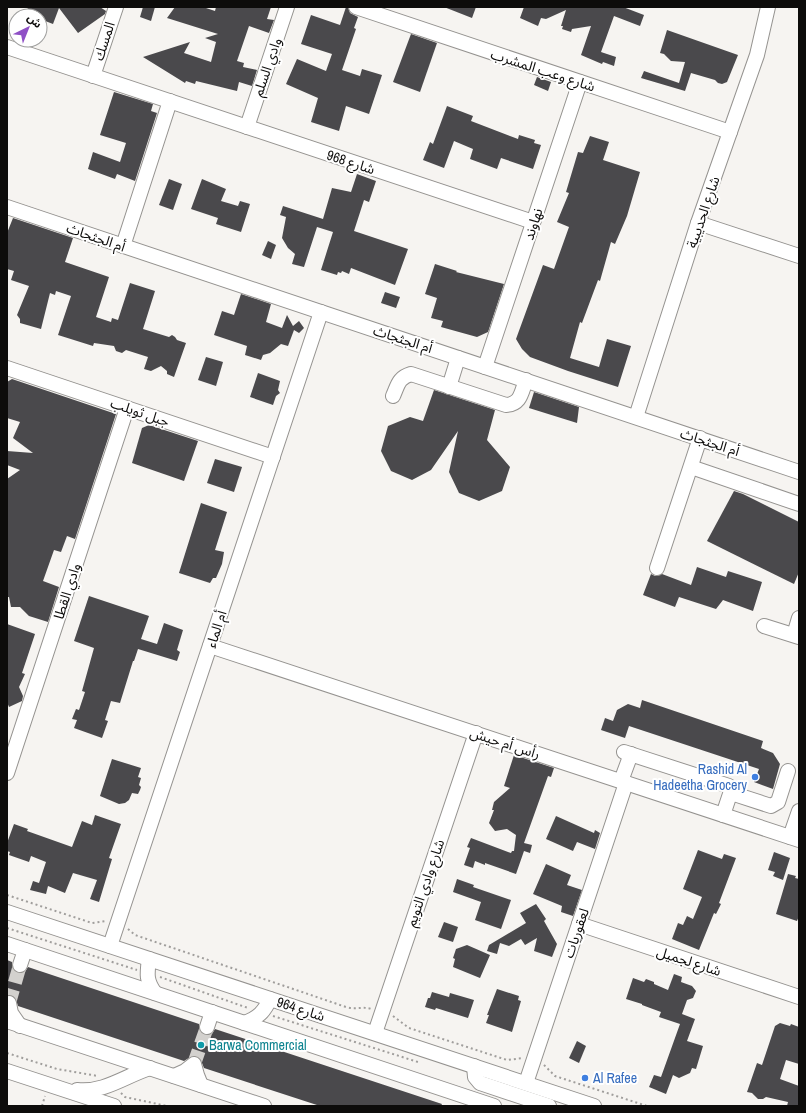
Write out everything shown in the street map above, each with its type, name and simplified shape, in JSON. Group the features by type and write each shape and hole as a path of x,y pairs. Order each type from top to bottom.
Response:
{"street":[{"name":"المسك","path":"93,76 116,7"},
{"name":"وادي السلم","path":"247,127 287,7"},
{"name":"شارع وعب المشرب","path":"356,7 730,132"},
{"name":"شارع الحديبية","path":"636,417 698,223 757,55 768,7"},
{"name":"شارع 968","path":"7,47 533,222"},
{"name":"نهاوند","path":"485,367 580,82"},
{"path":"123,246 170,101"},
{"name":"أم الجثجاث","path":"7,207 799,472"},
{"path":"698,223 799,256"},
{"name":"أم الماء","path":"110,946 321,312"},
{"path":"449,387 458,358"},
{"name":"جبل ثويلب","path":"7,368 273,457"},
{"path":"393,396 399,381 404,376 411,374 506,405 513,405 518,401 526,380"},
{"name":"وادي القطا","path":"7,773 12,739 127,408"},
{"path":"657,568 700,438"},
{"path":"691,467 799,504"},
{"path":"764,626 796,636 799,618"},
{"name":"رأس أم حيش","path":"210,646 795,838"},
{"name":"شارع وادي التويم","path":"375,1034 476,734"},
{"name":"لعقوريات","path":"526,1083 624,782 628,753 727,785 730,787 731,792"},
{"path":"723,815 731,792 771,806 778,802 788,772"},
{"path":"795,838 799,811"},
{"name":"شارع 964","path":"7,912 526,1083 586,1105"},
{"name":"شارع لجميل","path":"579,924 799,997"},
{"path":"7,944 494,1106"},
{"path":"20,965 25,950"},
{"path":"149,959 147,973 150,986 155,993"},
{"path":"244,1023 254,1020 262,1013 270,999"},
{"path":"7,1005 9,1003 13,1023 264,1106"},
{"path":"207,1026 212,1012"},
{"path":"474,1066 475,1077 480,1083 549,1106"},
{"path":"48,1090 94,1090 111,1085 135,1073 150,1068"},
{"path":"7,1071 48,1090 114,1106"},
{"path":"227,1094 234,1106"}],"path":[{"path":"7,895 92,923 104,921 118,925 128,929 136,936 346,1007 354,1009 367,1007 395,1016 409,1028 507,1060 520,1058 533,1062 545,1066 555,1076 647,1106"},
{"path":"7,928 147,973 262,1013 421,1063"},
{"path":"42,1106 48,1090"}],"building":[{"path":"100,7 106,11 105,14 78,33 59,8 53,24 48,22 48,8 27,8"},
{"path":"143,7 155,7 151,21 140,17"},
{"path":"175,7 203,7 215,11 216,7 271,7 267,19 274,20 269,33 249,26 237,61 244,63 243,67 257,70 252,86 239,82 237,91 196,81 195,84 186,81 185,83 143,57 190,42 184,53 211,62 216,42 205,38 218,34 167,18"},
{"path":"346,7 348,7 350,13 358,17 354,28 356,29 342,70 360,76 362,69 382,75 369,114 346,106 339,131 311,122 318,98 286,84 297,59 326,71 332,54 301,44 311,15 340,25"},
{"path":"444,7 476,7 472,18"},
{"path":"524,7 623,7 644,15 640,26 614,16 601,52 616,57 614,66 603,62 602,64 581,55 591,26 572,29 571,32 562,29 563,26 561,26 566,10 546,19 541,18 538,26 520,18"},
{"path":"667,30 738,55 727,82 722,84 718,83 715,80 691,73 685,91 641,78 644,71 679,83 685,62 671,61 664,54 660,53"},
{"path":"411,34 437,43 420,92 393,82"},
{"path":"537,77 551,82 548,91 534,85"},
{"path":"114,92 153,104 151,111 157,113 135,181 117,174 115,179 88,169 93,152 120,162 126,143 100,135"},
{"path":"447,106 473,116 471,121 518,139 519,135 535,140 534,143 541,145 533,169 501,158 497,169 470,159 473,149 454,141 444,168 423,160 430,142 433,144"},
{"path":"590,136 609,142 603,160 640,172 627,216 615,244 611,242 600,281 598,280 582,323 580,322 570,358 599,367 607,339 631,346 618,387 530,357 522,349 516,339 543,265 554,269 569,227 557,222 569,193 566,192 578,152 583,153"},
{"path":"357,174 376,181 369,202 364,200 354,231 408,249 395,285 351,268 349,274 342,271 341,273 338,272 337,275 321,270 333,232 317,227 304,267 292,264 295,254 288,248 282,238 286,217 280,215 283,206 323,219 332,188 351,192"},
{"path":"169,179 182,184 173,210 159,205"},
{"path":"202,179 226,189 221,201 238,206 240,201 250,204 241,232 216,224 218,218 191,209"},
{"path":"13,218 73,238 65,262 109,277 96,317 111,322 112,318 118,320 130,283 155,291 143,329 169,337 172,335 177,340 186,343 174,377 167,374 167,371 161,366 151,371 144,369 148,357 126,350 122,353 116,351 114,346 94,343 93,346 58,335 71,296 56,291 55,295 50,293 41,329 20,323 20,319 17,315 29,286 11,280 14,271 7,269 7,233"},
{"path":"268,241 276,245 271,259 262,255"},
{"path":"435,264 457,271 456,272 504,284 488,332 477,337 441,327 443,321 431,318 437,298 425,294"},
{"path":"385,292 400,297 396,308 381,303"},
{"path":"241,294 271,304 266,322 282,328 287,315 293,326 299,321 304,328 299,333 294,330 288,346 281,344 270,353 263,355 261,360 245,355 247,346 214,335 222,311 234,315"},
{"path":"206,357 223,362 216,386 198,380"},
{"path":"258,373 280,381 278,390 280,393 276,396 273,405 250,397"},
{"path":"12,379 116,414 75,539 67,536 61,552 54,550 43,581 59,587 48,622 29,616 20,607 11,607 9,597 7,597 7,479 20,470 7,465 7,451 33,453 13,438 20,422 7,418 7,382"},
{"path":"434,390 495,410 487,440 510,467 502,491 479,501 459,493 449,472 458,431 431,470 412,480 391,471 381,451 388,426 410,417 423,421"},
{"path":"534,392 579,407 577,423 529,408"},
{"path":"149,425 198,441 184,481 132,463 142,428"},
{"path":"215,459 242,467 234,492 207,483"},
{"path":"734,491 799,522 799,572 794,584 707,541"},
{"path":"201,503 227,512 215,550 224,552 222,564 216,578 213,578 210,583 179,573"},
{"path":"697,567 726,577 728,571 762,582 753,611 723,600 716,609 679,597 675,607 643,595 651,574 655,576 662,574 691,585"},
{"path":"89,596 149,616 141,639 157,644 164,623 183,630 177,650 180,652 177,661 138,649 120,703 111,701 105,720 108,721 102,738 74,728 77,720 72,719 76,709 79,710 85,692 82,691 94,648 74,641"},
{"path":"7,624 35,634 22,673 25,674 19,687 23,696 22,701 9,707 7,702"},
{"path":"642,700 763,741 761,748 773,753 780,764 773,789 754,782 759,769 629,726 625,738 601,730 605,718 613,721 617,710 628,704 640,708"},
{"path":"514,755 554,768 551,777 548,776 524,843 532,845 530,853 524,851 516,874 475,861 473,868 464,865 470,848 467,847 471,838 511,853 514,851 516,835 507,829 495,831 489,823 494,810 492,810 494,802 510,788 504,786"},
{"path":"112,759 141,768 138,777 141,778 139,785 141,787 140,790 138,794 132,793 129,800 125,803 119,804 100,796"},
{"path":"95,815 121,824 109,858 112,859 99,902 90,899 97,880 73,873 65,893 48,886 46,894 30,890 33,881 39,883 46,862 31,856 29,862 9,855 10,852 7,851 7,843 14,824 28,829 27,831 72,847 82,821 92,825"},
{"path":"556,816 594,833 595,830 600,833 595,849 577,842 573,851 546,839"},
{"path":"698,850 722,859 724,854 736,858 719,903 721,904 716,914 714,913 699,950 672,939 678,923 683,925 687,916 693,919 702,897 683,889"},
{"path":"774,852 790,858 783,880 773,876 775,872 768,870"},
{"path":"546,864 571,875 567,885 582,890 573,916 561,912 562,906 533,894"},
{"path":"788,874 796,876 795,878 799,879 799,916 797,921 776,914"},
{"path":"457,879 474,885 473,887 511,900 501,929 475,920 481,902 453,892"},
{"path":"536,904 546,919 544,921 557,944 552,957 534,951 537,938 525,945 521,939 509,946 500,943 497,954 487,951 489,945 526,923 520,913"},
{"path":"444,922 458,927 453,942 438,937"},
{"path":"467,945 490,955 480,978 453,967 455,959 453,958 456,949"},
{"name":"Barwa Commercial","path":"7,960 12,962 13,970 18,973 25,972 28,967 199,1024 200,1032 205,1035 212,1034 215,1029 442,1104 441,1106 320,1106 204,1068 200,1058 196,1056 192,1056 184,1061 18,1006 15,997 7,995"},
{"path":"674,974 682,977 681,982 692,986 696,991 693,998 687,1000 682,1014 695,1019 687,1041 703,1046 696,1069 692,1068 690,1073 679,1078 673,1075 666,1094 649,1087 654,1075 661,1077 680,1024 659,1017 661,1012 626,999 633,978 644,982 646,979 668,990"},
{"path":"497,989 519,996 518,1000 521,1001 512,1032 486,1023 489,1015 487,1015"},
{"path":"432,992 449,997 450,993 474,1000 468,1018 436,1008 435,1010 425,1007"},
{"path":"780,1023 790,1026 791,1024 799,1027 799,1064 786,1060 780,1079 799,1086 799,1106 787,1106 788,1102 766,1097 763,1099 758,1099 752,1093 747,1092 757,1063 762,1065 775,1026"},
{"path":"577,1041 586,1046 579,1063 569,1058"}],"tunnel":[{"path":"9,1003 20,965"},
{"path":"194,1064 207,1027"}],"place":[{"name":"Rashid Al Hadeetha Grocery","path":"755,777"},
{"name":"Barwa Commercial","path":"201,1045"},
{"name":"Al Rafee","path":"585,1078"}]}
